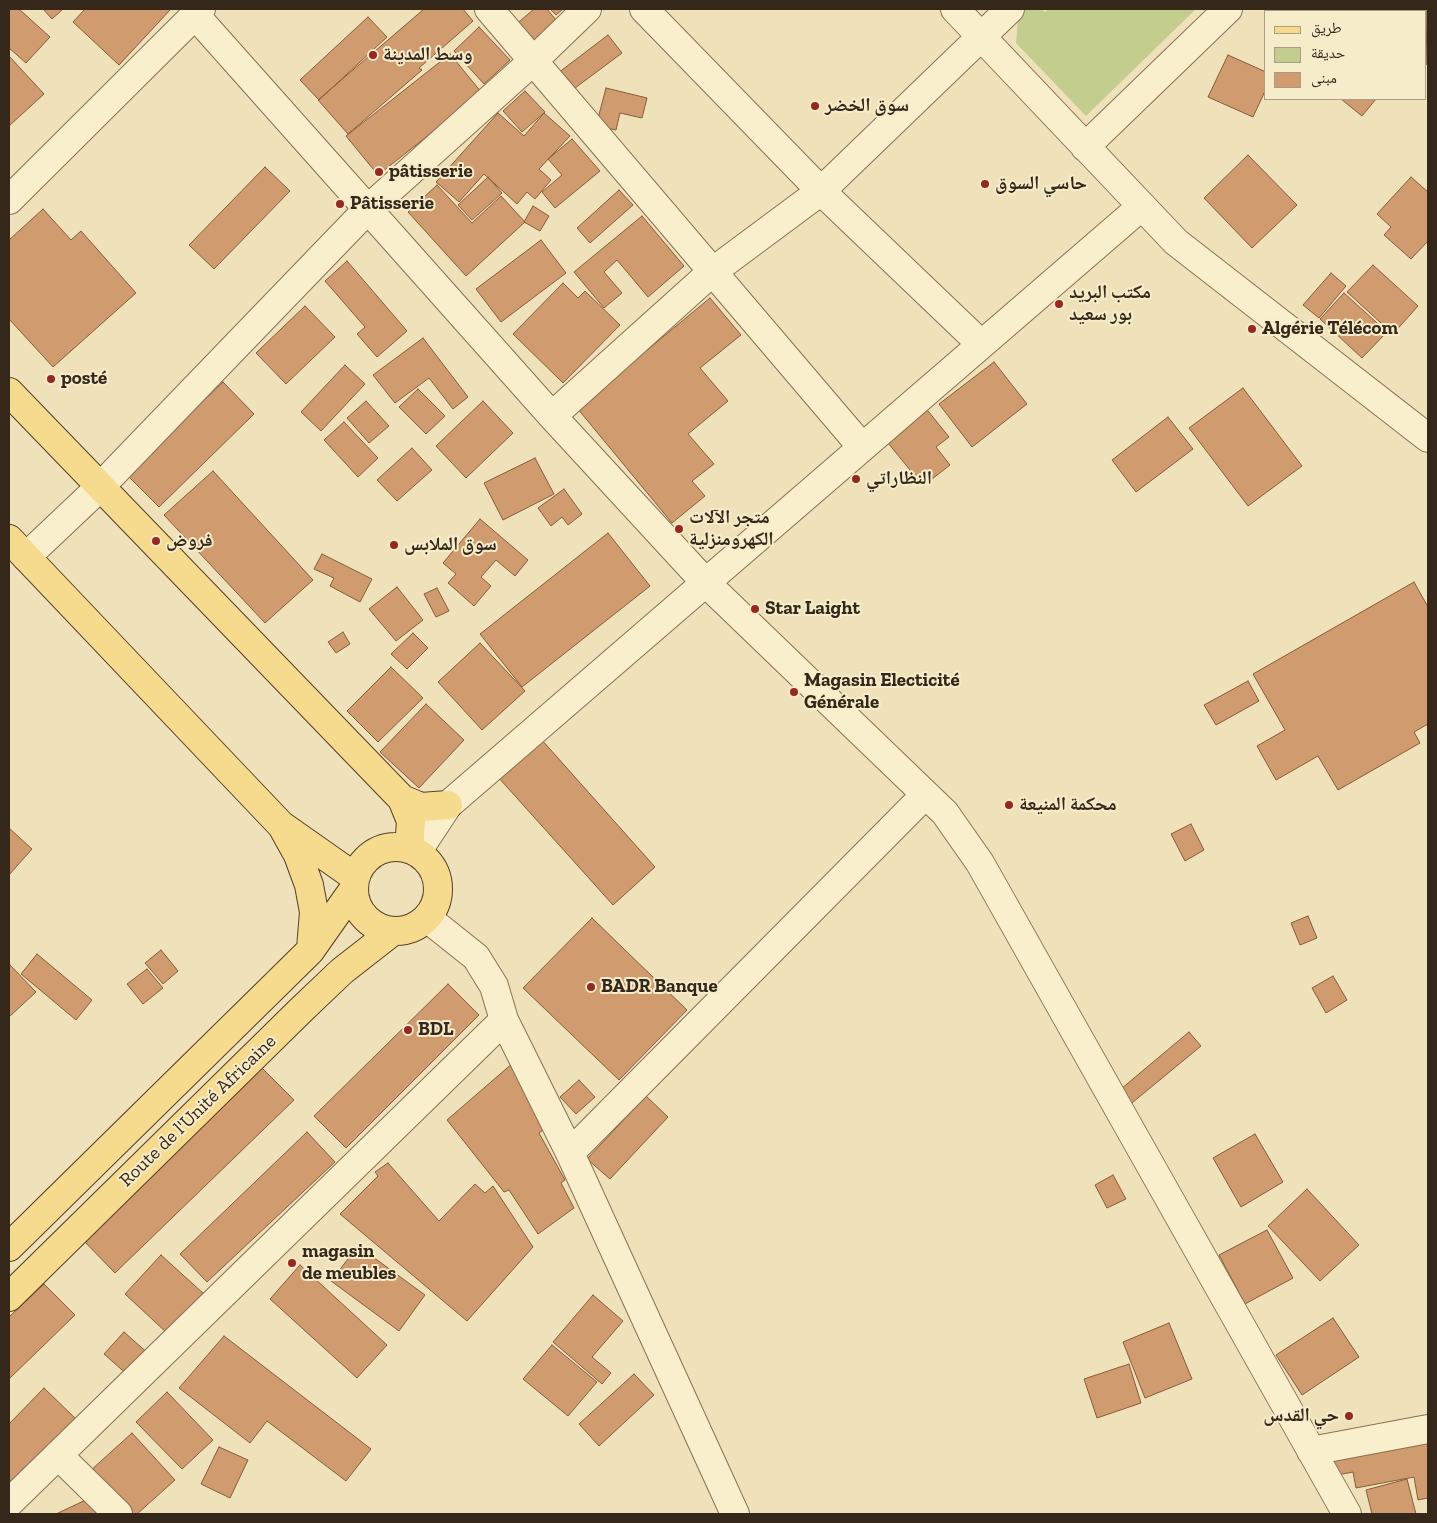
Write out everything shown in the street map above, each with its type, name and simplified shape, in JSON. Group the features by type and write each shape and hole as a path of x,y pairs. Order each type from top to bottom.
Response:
{"main road":[{"path":"9,392 402,799 411,821 413,851"},
{"path":"17,548 281,825 354,883"},
{"path":"402,799 421,807 448,806"},
{"path":"281,825 298,855 309,885 314,912 310,951"},
{"path":"396,846 413,851 427,860 434,870 438,883 438,896 434,907 427,918 405,931 392,932 380,929 360,913 354,883 360,865 370,855 382,849 396,846"},
{"name":"Route de l'Unité Africaine","path":"9,1247 310,951 354,883"},
{"name":"Route de l'Unité Africaine","path":"9,1297 328,984 392,932"},
{"path":"45,1212 70,1237"}],"street":[{"path":"489,9 862,447"},
{"path":"17,548 100,487 367,210 533,61 587,9"},
{"path":"644,9 820,191 981,344"},
{"path":"955,9 1176,242 1428,438"},
{"path":"552,416 712,272 820,191 982,38 1010,9"},
{"path":"1086,147 1228,9"},
{"path":"9,200 198,12 367,210 552,416 705,582 945,813 980,863 1347,1514"},
{"path":"413,851 448,806 1142,206"},
{"path":"570,1153 925,795"},
{"path":"427,918 476,957 494,986 504,1020 570,1153 735,1514"},
{"path":"9,1503 504,1020"},
{"path":"1311,1452 1428,1429"},
{"path":"58,1455 118,1514"}],"green space":[{"path":"1024,9 1041,9 1045,12 1049,9 1196,9 1086,116 1016,43 1018,19"}],"building":[{"path":"9,9 19,9 50,37 26,63 9,48"},
{"path":"43,9 63,9 52,19"},
{"path":"85,9 171,9 119,65 73,22"},
{"path":"424,9 463,9 473,21 419,68 422,70 348,134 318,100"},
{"path":"534,9 547,9 556,20 529,45 513,27"},
{"path":"550,9 563,9 556,15"},
{"path":"1382,9 1428,9 1427,65 1427,10"},
{"path":"368,17 387,37 319,100 300,80"},
{"path":"479,27 510,60 484,84 454,51"},
{"path":"608,35 622,53 571,91 558,73"},
{"path":"450,54 482,93 378,175 346,136"},
{"path":"1228,55 1264,71 1264,93 1253,117 1208,97"},
{"path":"9,56 44,94 9,126"},
{"path":"606,88 647,98 642,118 620,113 616,130 596,126"},
{"path":"525,91 545,112 522,132 503,111"},
{"path":"1342,100 1375,100 1362,116"},
{"path":"498,113 524,136 544,113 570,136 539,169 551,180 535,199 527,192 517,204 484,174 459,202 436,182"},
{"path":"572,139 600,171 555,208 542,192 562,175 548,159"},
{"path":"1248,155 1297,205 1252,248 1204,198"},
{"path":"265,167 290,191 214,269 189,245"},
{"path":"488,177 502,193 472,220 458,205"},
{"path":"1411,177 1428,192 1428,241 1411,259 1384,235 1391,227 1377,214"},
{"path":"437,185 472,223 501,196 525,222 466,276 408,212"},
{"path":"619,190 633,205 590,243 577,228"},
{"path":"533,206 549,216 540,231 524,222"},
{"path":"43,209 71,240 81,231 136,293 53,367 9,319 9,240"},
{"path":"642,216 684,266 648,297 617,260 604,272 622,293 604,308 574,272"},
{"path":"541,240 566,273 501,322 476,289"},
{"path":"347,261 407,331 377,357 357,334 365,327 325,281"},
{"path":"1373,265 1418,306 1393,334 1347,292"},
{"path":"1331,273 1346,286 1319,318 1303,305"},
{"path":"563,283 578,298 585,291 620,325 563,383 513,334"},
{"path":"1344,293 1387,332 1362,358 1320,319"},
{"path":"710,298 741,335 700,368 728,401 688,434 714,464 692,481 705,496 672,523 577,408"},
{"path":"305,306 335,337 286,384 256,353"},
{"path":"423,338 468,397 453,409 429,378 395,403 373,375"},
{"path":"994,362 1027,404 972,447 939,404"},
{"path":"345,365 365,384 321,431 301,412"},
{"path":"223,382 254,414 159,507 126,474"},
{"path":"1243,388 1302,466 1248,506 1189,428"},
{"path":"418,389 445,416 426,434 399,407"},
{"path":"366,401 389,426 369,443 347,418"},
{"path":"483,401 513,433 466,478 436,446"},
{"path":"924,406 949,437 936,447 950,465 923,486 884,438"},
{"path":"1168,417 1193,449 1136,492 1112,460"},
{"path":"344,422 378,458 358,477 324,440"},
{"path":"412,448 432,470 397,501 377,480"},
{"path":"535,458 554,494 503,520 484,483"},
{"path":"213,471 313,580 265,623 164,515"},
{"path":"564,489 582,514 568,525 562,517 551,526 538,508"},
{"path":"480,519 528,560 515,576 496,560 481,577 491,586 474,606 448,583 456,574 443,563"},
{"path":"608,533 650,586 522,687 480,634"},
{"path":"322,554 372,579 360,602 330,586 334,578 314,569"},
{"path":"1414,582 1428,607 1428,724 1414,732 1420,743 1338,790 1318,756 1276,780 1257,746 1285,730 1253,674"},
{"path":"397,587 423,620 396,641 369,609"},
{"path":"437,588 449,611 436,617 424,594"},
{"path":"343,632 350,644 336,653 328,642"},
{"path":"413,633 428,648 407,669 391,654"},
{"path":"480,643 525,691 482,730 438,682"},
{"path":"391,667 423,698 378,742 347,711"},
{"path":"1248,681 1259,701 1216,725 1204,705"},
{"path":"426,704 464,740 419,788 380,752"},
{"path":"541,739 655,867 613,905 498,777"},
{"path":"1191,824 1204,850 1185,861 1171,834"},
{"path":"9,828 32,849 9,875"},
{"path":"1308,916 1317,938 1300,945 1291,923"},
{"path":"592,918 687,1010 619,1080 523,988"},
{"path":"161,950 178,971 163,984 145,963"},
{"path":"37,954 92,1000 76,1020 21,974"},
{"path":"10,965 36,992 9,1017 9,967"},
{"path":"147,969 163,988 143,1004 127,984"},
{"path":"1333,976 1347,1000 1326,1013 1312,988"},
{"path":"448,984 479,1015 346,1148 314,1116"},
{"path":"1189,1032 1201,1046 1127,1107 1115,1094"},
{"path":"514,1062 550,1125 539,1133 565,1180 561,1183 574,1208 538,1234 509,1190 504,1192 447,1120"},
{"path":"262,1068 294,1100 115,1273 84,1241"},
{"path":"579,1080 595,1097 576,1114 560,1097"},
{"path":"646,1096 668,1117 610,1179 587,1159"},
{"path":"307,1132 335,1162 207,1282 180,1254"},
{"path":"1255,1134 1283,1182 1241,1207 1213,1158"},
{"path":"388,1163 439,1221 475,1184 485,1193 493,1186 533,1247 467,1321 340,1214 378,1176 375,1172"},
{"path":"1113,1175 1126,1199 1107,1208 1095,1185"},
{"path":"1307,1189 1359,1245 1320,1281 1268,1226"},
{"path":"1267,1230 1293,1278 1245,1304 1219,1255"},
{"path":"358,1246 425,1295 399,1331 331,1281"},
{"path":"161,1255 204,1294 167,1333 125,1294"},
{"path":"300,1265 387,1345 357,1378 270,1299"},
{"path":"44,1284 75,1315 9,1379 9,1317"},
{"path":"593,1295 623,1321 592,1357 611,1373 602,1384 553,1342"},
{"path":"1333,1318 1359,1357 1302,1395 1276,1355"},
{"path":"1169,1323 1192,1379 1145,1398 1123,1342"},
{"path":"124,1332 150,1355 130,1377 104,1354"},
{"path":"224,1336 371,1449 346,1481 267,1421 250,1443 179,1388"},
{"path":"552,1345 597,1382 568,1416 523,1379"},
{"path":"1129,1364 1141,1403 1097,1418 1084,1379"},
{"path":"634,1374 654,1395 599,1446 579,1424"},
{"path":"44,1388 77,1420 9,1489 9,1424"},
{"path":"167,1392 213,1440 182,1469 136,1422"},
{"path":"1428,1428 1428,1498 1418,1500 1414,1477 1356,1488 1353,1472 1327,1477 1322,1448"},
{"path":"132,1433 175,1480 137,1514 128,1514 90,1471"},
{"path":"219,1447 248,1460 230,1498 201,1484"},
{"path":"1407,1479 1416,1514 1372,1514 1366,1490"},
{"path":"90,1498 98,1514 56,1514"}],"place":[{"name":"وسط المدينة","path":"373,55"},
{"name":"سوق الخضر","path":"815,106"},
{"name":"pâtisserie","path":"379,172"},
{"name":"حاسي السوق","path":"985,184"},
{"name":"Pâtisserie","path":"340,204"},
{"name":"مكتب البريد بور سعيد","path":"1059,304"},
{"name":"Algérie Télécom","path":"1252,329"},
{"name":"posté","path":"51,379"},
{"name":"النظاراتي","path":"856,479"},
{"name":"متجر الآلات الكهرومنزلية","path":"679,529"},
{"name":"فروض","path":"156,541"},
{"name":"سوق الملابس","path":"394,545"},
{"name":"Star Laight","path":"755,609"},
{"name":"Magasin Electicité Générale","path":"794,692"},
{"name":"محكمة المنيعة","path":"1009,805"},
{"name":"BADR Banque","path":"591,987"},
{"name":"BDL","path":"408,1030"},
{"name":"magasin de meubles","path":"292,1263"},
{"name":"حي القدس","path":"1349,1416"}]}
